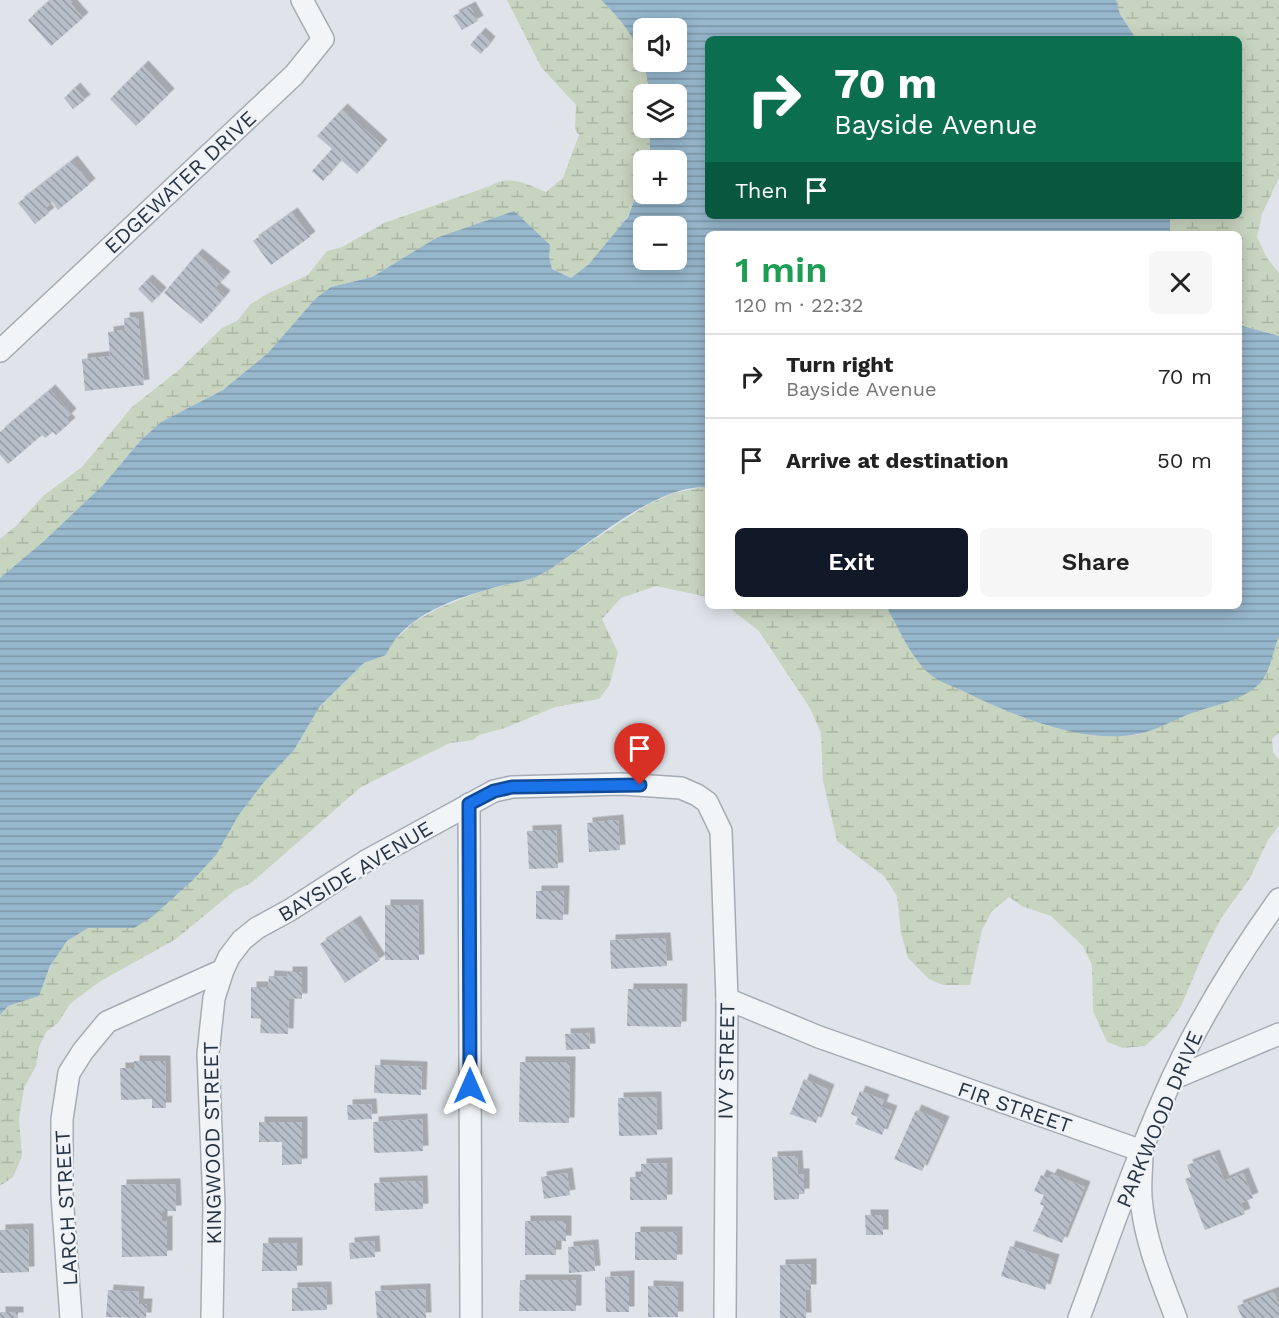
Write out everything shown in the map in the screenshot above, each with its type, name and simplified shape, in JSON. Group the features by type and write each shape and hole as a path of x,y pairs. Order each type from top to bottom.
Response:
{"street":[{"name":"EDGEWATER DRIVE","path":"0,351 294,75 323,39 302,0"},
{"name":"BAYSIDE AVENUE","path":"223,970 242,940 257,928 290,910 366,861 494,791 512,787 622,784 681,788 703,798 711,807"},
{"path":"469,804 471,1318"},
{"name":"IVY STREET","path":"711,807 721,831 727,999 725,1318"},
{"name":"PARKWOOD DRIVE","path":"1079,1318 1142,1150 1172,1079 1230,972 1279,899"},
{"name":"LARCH STREET","path":"71,1318 62,1196 62,1119 69,1073 83,1051 107,1022 223,970"},
{"name":"KINGWOOD STREET","path":"212,1318 214,1241 208,1054 211,1014 223,970"},
{"name":"FIR STREET","path":"727,999 819,1037 1142,1150"},
{"path":"1172,1079 1279,1034"},
{"path":"1142,1150 1141,1198 1148,1236 1155,1266 1176,1318"}],"green space":[{"path":"507,0 601,0 633,37 633,72 647,72 649,84 633,84 633,138 650,138 651,150 633,150 633,204 621,227 597,255 571,278 552,269 549,256 436,238 372,277 331,287 316,298 268,353 223,390 161,422 141,440 104,484 44,541 0,578 0,539 17,525 43,496 82,467 132,407 180,369 222,328 237,321 251,304 308,275 327,251 342,247 384,223 497,182 525,183 546,192 563,178 579,135 575,129 576,105 541,67"},
{"path":"1116,0 1279,0 1279,178 1262,214 1257,237 1267,258 1279,273 1279,336 1242,326 1242,231 1170,231 1170,219 1242,219 1242,36 1134,36 1120,14"},
{"path":"705,487 705,596 656,586 621,598 602,619 618,653 609,686 599,699 555,707 505,728 479,735 473,740 450,743 361,787 251,883 234,891 176,939 99,982 70,1004 58,1023 46,1032 39,1047 36,1066 24,1088 19,1118 22,1156 13,1177 0,1186 0,1015 8,1006 39,996 56,957 69,940 77,933 91,927 134,927 238,816 264,782 294,750 320,706 364,663 386,655 391,644 414,622 437,609 479,592 539,576 647,505 673,493"},
{"path":"731,609 888,609 917,659 1098,736 1137,735 1185,715 1275,646 1279,637 1279,733 1272,739 1273,752 1279,760 1279,826 1268,840 1250,878 1221,918 1181,1006 1167,1026 1145,1046 1123,1048 1107,1042 1093,1011 1092,965 1083,946 1051,916 1022,906 1009,897 992,911 982,930 970,985 943,985 929,979 908,958 901,933 897,896 884,876 837,841 823,781 821,733 810,708 759,631"}],"water":[{"path":"601,0 1116,0 1120,14 1134,36 705,36 705,219 1170,219 1170,231 705,231 705,487 690,488 652,502 540,575 467,596 434,609 419,618 394,641 386,655 364,663 320,706 294,750 264,782 238,816 216,855 193,880 152,917 134,928 88,928 67,941 50,966 39,996 8,1006 0,1015 0,578 44,541 104,484 141,440 161,422 223,390 268,353 316,298 331,287 372,277 436,238 514,211 550,245 549,256 552,269 571,278 589,264 628,217 633,204 687,204 687,150 650,150 650,138 687,138 687,84 648,84 646,72 687,72 687,18 633,18 633,39"},
{"path":"1242,326 1279,336 1279,637 1264,678 1254,689 1231,701 1138,734 1117,736 1072,732 1026,718 942,682 924,669 888,609 1242,609"}],"building":[{"path":"50,0 74,0 70,3 83,18 51,46 28,20"},
{"path":"470,7 478,21 462,30 453,16"},
{"path":"480,33 490,42 481,54 470,45"},
{"path":"143,66 169,94 136,126 110,99"},
{"path":"75,88 85,100 73,109 64,98"},
{"path":"342,109 382,145 357,174 341,160 323,181 312,171 332,149 317,136"},
{"path":"72,161 90,184 58,210 52,202 45,208 49,213 35,224 18,203"},
{"path":"292,213 310,237 271,265 253,241"},
{"path":"197,254 225,277 215,288 225,296 201,324 164,293"},
{"path":"147,280 161,293 152,303 138,289"},
{"path":"138,317 144,385 85,391 82,359 110,356 108,332 125,330 124,318"},
{"path":"50,390 71,414 66,419 70,423 56,435 53,432 45,438 42,435 8,464 0,455 0,432"},
{"path":"618,820 620,850 589,852 587,823"},
{"path":"556,830 558,868 529,869 527,831"},
{"path":"536,891 564,891 563,920 536,919"},
{"path":"385,905 418,905 419,960 385,960"},
{"path":"355,921 380,960 345,983 320,944"},
{"path":"665,938 667,966 611,969 610,940"},
{"path":"287,972 302,972 302,999 289,998 288,1034 260,1033 261,1019 251,1018 251,987 268,987 269,976 287,977"},
{"path":"628,989 682,989 681,1027 627,1026"},
{"path":"589,1033 590,1049 566,1050 565,1034"},
{"path":"134,1061 165,1061 166,1108 152,1108 152,1099 121,1100 120,1068 134,1068"},
{"path":"520,1062 570,1062 569,1123 519,1122"},
{"path":"375,1065 422,1067 421,1095 374,1093"},
{"path":"804,1079 829,1090 816,1123 790,1114"},
{"path":"860,1091 884,1100 881,1107 892,1111 882,1135 855,1124 858,1117 851,1114"},
{"path":"656,1097 657,1135 619,1136 618,1098"},
{"path":"371,1104 372,1119 348,1120 347,1105"},
{"path":"916,1110 944,1122 922,1171 894,1159"},
{"path":"422,1119 423,1151 374,1153 373,1122"},
{"path":"259,1122 302,1122 302,1164 282,1165 282,1142 259,1142"},
{"path":"1214,1155 1224,1181 1243,1173 1253,1198 1241,1203 1245,1214 1205,1230 1185,1179 1191,1177 1187,1165"},
{"path":"797,1156 798,1174 804,1174 804,1194 799,1194 799,1199 774,1200 772,1157"},
{"path":"667,1163 667,1200 630,1200 630,1177 641,1177 641,1164"},
{"path":"567,1173 570,1195 544,1199 541,1177"},
{"path":"1052,1174 1085,1187 1062,1243 1033,1231 1044,1206 1040,1204 1044,1195 1034,1191 1041,1175 1049,1179"},
{"path":"422,1181 423,1209 375,1211 374,1183"},
{"path":"175,1184 176,1211 162,1211 162,1222 167,1221 167,1256 122,1257 121,1185"},
{"path":"865,1215 883,1215 883,1235 866,1235"},
{"path":"525,1221 566,1221 566,1241 556,1241 556,1255 525,1255"},
{"path":"28,1229 29,1272 0,1273 0,1230"},
{"path":"635,1232 677,1232 677,1260 635,1260"},
{"path":"374,1241 375,1257 350,1259 349,1243"},
{"path":"263,1243 297,1243 297,1271 262,1271"},
{"path":"593,1245 595,1271 569,1273 568,1247"},
{"path":"1010,1246 1054,1260 1045,1290 1001,1276"},
{"path":"811,1264 811,1290 805,1290 806,1318 780,1318 780,1265"},
{"path":"629,1276 629,1312 606,1312 605,1277"},
{"path":"520,1280 576,1280 576,1311 519,1311"},
{"path":"648,1286 678,1287 678,1317 648,1317"},
{"path":"326,1287 327,1310 292,1311 292,1288"},
{"path":"425,1289 426,1318 377,1318 375,1291"},
{"path":"108,1290 139,1292 138,1304 147,1304 146,1318 106,1317"},
{"path":"1274,1292 1279,1305 1279,1318 1242,1318 1237,1306"},
{"path":"0,1312 18,1312 18,1318 0,1318"}],"route":[{"path":"470,1086 469,804 494,791 512,787 640,785"}]}
